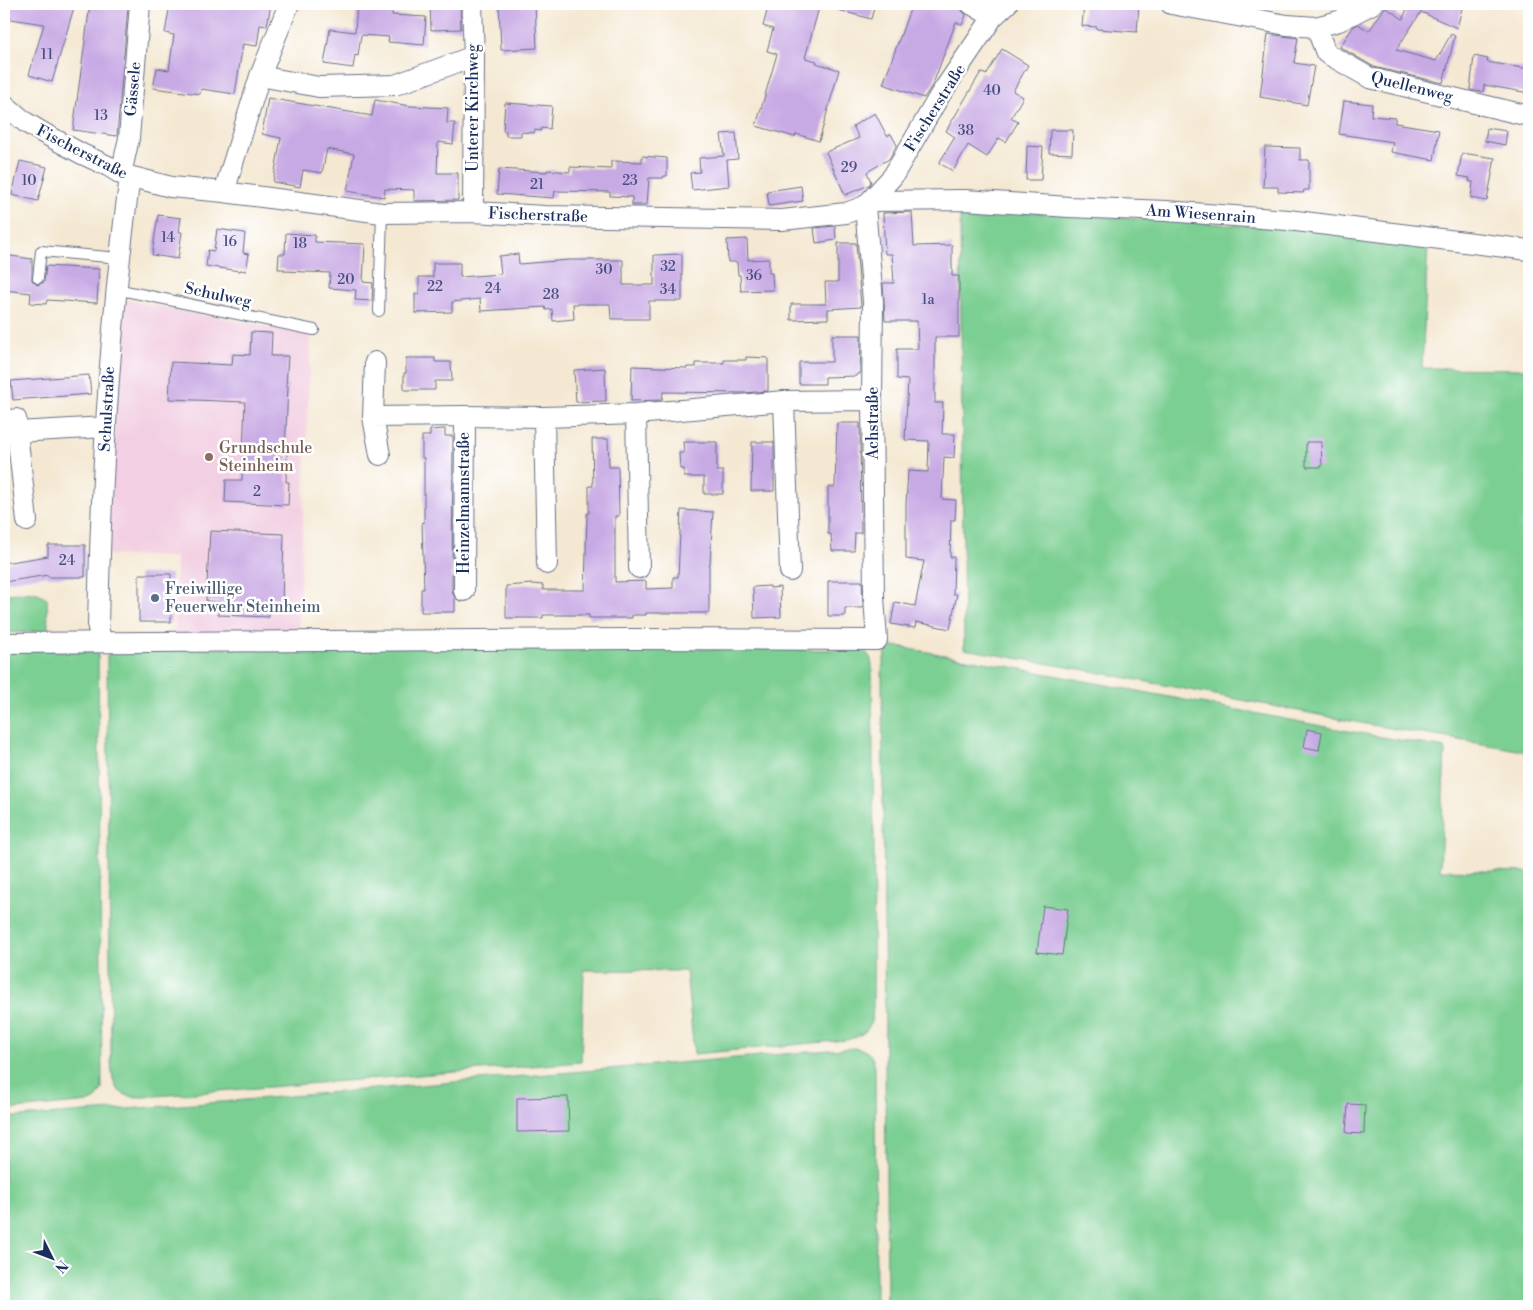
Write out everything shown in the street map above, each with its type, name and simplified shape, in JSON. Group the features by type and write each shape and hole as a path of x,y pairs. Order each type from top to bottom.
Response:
{"street":[{"name":"Gässele","path":"126,175 140,4"},
{"path":"224,192 260,76 289,4"},
{"name":"Unterer Kirchweg","path":"472,4 474,56 473,212"},
{"path":"971,4 1000,10"},
{"path":"1171,4 1287,25 1316,27 1339,20 1372,4"},
{"name":"Fischerstraße","path":"4,104 25,122 67,147 126,175 171,187 224,192 382,213 473,212 545,216 782,220 846,213 868,204 893,176 940,96 1000,10"},
{"name":"Quellenweg","path":"1316,27 1326,53 1370,78 1529,116"},
{"path":"260,76 319,87 395,85 474,56"},
{"name":"Schulstraße","path":"102,642 98,628 106,427 126,175"},
{"name":"Am Wiesenrain","path":"868,204 965,200 1166,211 1288,220 1529,250"},
{"name":"Achstraße","path":"102,642 650,639 876,640 872,400 873,301 868,204"},
{"path":"375,362 373,417 380,455"},
{"name":"Heinzelmannstraße","path":"373,417 544,417 636,414 784,401 872,400"},
{"path":"784,401 790,571"},
{"path":"636,414 639,568"},
{"name":"Heinzelmannstraße","path":"464,591 465,416"},
{"path":"544,417 547,564"},
{"path":"27,522 10,427 106,427"},
{"path":"4,643 102,642"}],"lane":[{"path":"379,311 382,213"},
{"path":"38,278 41,251 119,258"},
{"name":"Schulweg","path":"116,289 314,330"}],"shaded area":[{"name":"Grundschule Steinheim","path":"125,300 311,335 298,634 175,636 176,557 107,555"}],"green space":[{"path":"960,208 1315,230 1428,245 1422,368 1529,369 1529,752 1366,724 1096,672 964,649"},
{"path":"36,592 47,598 48,631 4,633 4,594"},
{"path":"894,646 1445,748 1440,870 1529,872 1529,1306 887,1306 882,671 886,653"},
{"path":"356,647 862,650 865,652 870,657 872,665 874,845 873,1006 870,1025 864,1032 846,1040 694,1054 686,971 584,970 581,1062 144,1097 134,1097 120,1092 116,1087 112,1074 111,1057 107,656 111,650"},
{"path":"4,649 97,651 98,653 102,1089 96,1099 90,1102 4,1110"},
{"path":"854,1048 868,1053 875,1066 876,1306 4,1306 4,1118 221,1102"}],"building":[{"path":"4,4 75,4 52,82 29,75 44,24 4,18"},
{"path":"90,4 128,6 117,136 73,130"},
{"path":"170,4 271,4 267,26 260,25 257,46 243,44 235,94 201,89 200,94 153,88 157,68 169,70 174,35 165,33"},
{"path":"357,4 393,4 392,15 426,17 424,45 388,42 389,37 361,35 358,56 355,55 353,68 324,64 330,29 355,32"},
{"path":"430,4 460,4 461,29 431,30"},
{"path":"499,4 535,4 537,48 501,50"},
{"path":"769,4 820,4 805,58 839,70 819,141 796,134 795,137 756,126 777,54 767,51 773,29 763,26"},
{"path":"832,4 875,4 871,19 831,8"},
{"path":"912,4 945,4 961,9 966,15 962,25 956,22 933,84 924,98 883,84"},
{"path":"1084,4 1139,4 1137,32 1082,26"},
{"path":"1402,4 1463,4 1457,28 1421,12 1396,50 1436,61 1451,34 1455,36 1443,83 1374,67 1340,47 1353,27 1358,24 1369,31 1385,7 1403,19 1408,6"},
{"path":"1268,34 1298,38 1294,63 1314,66 1307,105 1260,97"},
{"path":"1002,49 1028,65 1013,91 1023,97 1011,118 1018,122 1006,142 999,138 987,157 968,145 953,171 939,163 955,137 946,131 981,72 986,75"},
{"path":"1474,56 1488,59 1487,62 1529,69 1529,93 1484,85 1483,92 1470,90"},
{"path":"268,98 372,116 375,100 410,106 448,108 447,123 455,123 453,144 438,142 437,173 458,173 458,200 414,201 414,190 385,189 384,197 347,191 354,154 327,149 322,173 303,170 300,187 273,182 281,138 262,134"},
{"path":"1344,101 1372,104 1371,116 1395,118 1395,123 1439,130 1434,160 1391,152 1393,142 1339,134"},
{"path":"505,103 552,106 550,129 541,128 541,131 535,130 534,133 521,132 521,136 506,136 506,131 503,131"},
{"path":"875,113 887,136 891,134 897,145 889,159 867,172 871,182 869,185 845,195 826,152 859,138 853,126"},
{"path":"1487,128 1507,131 1505,145 1485,141"},
{"path":"1050,130 1073,130 1072,154 1049,153"},
{"path":"736,133 738,159 727,160 729,186 692,190 690,173 700,172 699,158 724,156 721,134"},
{"path":"1027,146 1043,147 1041,180 1026,180"},
{"path":"1265,147 1300,148 1300,160 1309,160 1309,190 1304,190 1303,193 1278,192 1278,187 1263,187"},
{"path":"1462,153 1495,158 1487,201 1471,198 1473,182 1469,181 1470,178 1458,176"},
{"path":"642,156 667,158 667,176 663,178 649,178 647,205 632,205 632,197 610,196 610,192 555,191 554,198 497,194 499,169 570,172 570,167 611,169 611,161 642,162"},
{"path":"20,161 47,167 38,201 12,195"},
{"path":"801,186 803,201 769,206 767,191"},
{"path":"912,212 914,246 952,245 952,276 959,276 959,337 935,337 935,403 943,403 942,434 955,434 954,458 944,457 942,499 956,500 955,520 951,520 950,557 954,557 953,594 957,594 950,629 916,622 915,628 891,624 895,602 915,606 924,561 906,559 906,504 908,471 928,472 929,441 905,440 908,380 897,379 897,349 918,349 917,321 885,321 883,283 894,283 892,254 885,254 883,213"},
{"path":"158,215 181,218 179,232 182,232 178,259 152,255"},
{"path":"835,226 836,240 816,243 814,228"},
{"path":"217,229 245,233 243,253 249,254 246,271 206,266 208,250 214,251"},
{"path":"286,233 315,235 315,242 365,244 363,282 373,283 372,301 355,300 356,290 329,288 330,273 284,271 285,269 278,269 279,254 285,254"},
{"path":"747,239 748,260 769,259 769,273 772,273 773,290 741,291 737,262 728,262 727,240"},
{"path":"838,243 856,243 861,307 828,309 828,319 791,320 791,304 826,304 825,282 838,282"},
{"path":"518,254 519,264 569,260 623,260 623,285 654,285 654,255 682,254 682,301 649,301 649,319 611,319 610,304 573,304 574,319 553,321 552,309 546,310 545,307 481,311 480,299 452,302 452,312 415,313 415,294 419,294 419,277 433,277 433,263 460,263 460,277 501,274 499,256"},
{"path":"4,255 32,259 32,280 37,285 44,282 46,266 99,269 97,303 47,300 46,304 30,303 31,293 4,290"},
{"path":"251,332 272,333 271,356 288,356 285,453 287,453 286,482 289,482 288,505 225,502 226,480 242,480 245,402 169,399 171,362 232,365 233,354 250,355"},
{"path":"832,335 861,335 860,374 856,376 825,377 825,384 799,384 799,362 832,362"},
{"path":"746,357 768,358 768,391 745,393 663,392 662,400 631,401 632,366 687,368 696,367 696,363 724,363 724,360 746,360"},
{"path":"406,358 435,358 435,362 451,362 452,381 435,381 435,390 404,390"},
{"path":"605,368 606,401 576,402 574,370"},
{"path":"89,375 91,394 13,400 11,381"},
{"path":"837,423 860,423 861,533 855,533 854,551 832,551 831,534 828,534 828,487 835,487"},
{"path":"445,429 445,436 453,436 452,591 455,598 455,612 421,612 421,589 424,589 422,522 424,523 424,458 422,458 422,436 430,436 430,430"},
{"path":"592,439 608,439 609,467 618,467 619,516 615,516 615,582 646,581 646,589 673,588 673,577 678,577 681,510 713,512 709,564 709,613 646,613 646,615 632,615 632,618 589,618 589,615 543,615 543,618 506,618 506,586 532,584 543,585 543,590 585,590 589,486 593,486"},
{"path":"683,442 717,442 717,471 723,471 723,494 704,494 704,477 684,477 684,469 680,469 679,453 684,453"},
{"path":"752,442 774,442 774,491 751,491"},
{"path":"1306,442 1321,442 1322,467 1306,467"},
{"path":"210,531 284,534 282,605 269,604 269,617 218,615 219,602 206,601"},
{"path":"48,545 85,545 85,577 48,577 48,575 4,582 4,563 48,556"},
{"name":"Freiwillige Feuerwehr Steinheim","path":"139,574 171,574 171,622 139,622"},
{"path":"828,581 862,581 863,608 845,608 845,616 828,616"},
{"path":"770,586 770,588 780,587 781,617 754,618 753,587"},
{"path":"1307,729 1322,732 1319,750 1304,747"},
{"path":"1043,906 1068,909 1062,955 1037,952"},
{"path":"568,1097 569,1131 517,1132 517,1098"},
{"path":"1348,1104 1365,1105 1364,1134 1346,1133"}],"place":[{"name":"Grundschule Steinheim","path":"209,457"},
{"name":"Freiwillige Feuerwehr Steinheim","path":"155,598"}]}
